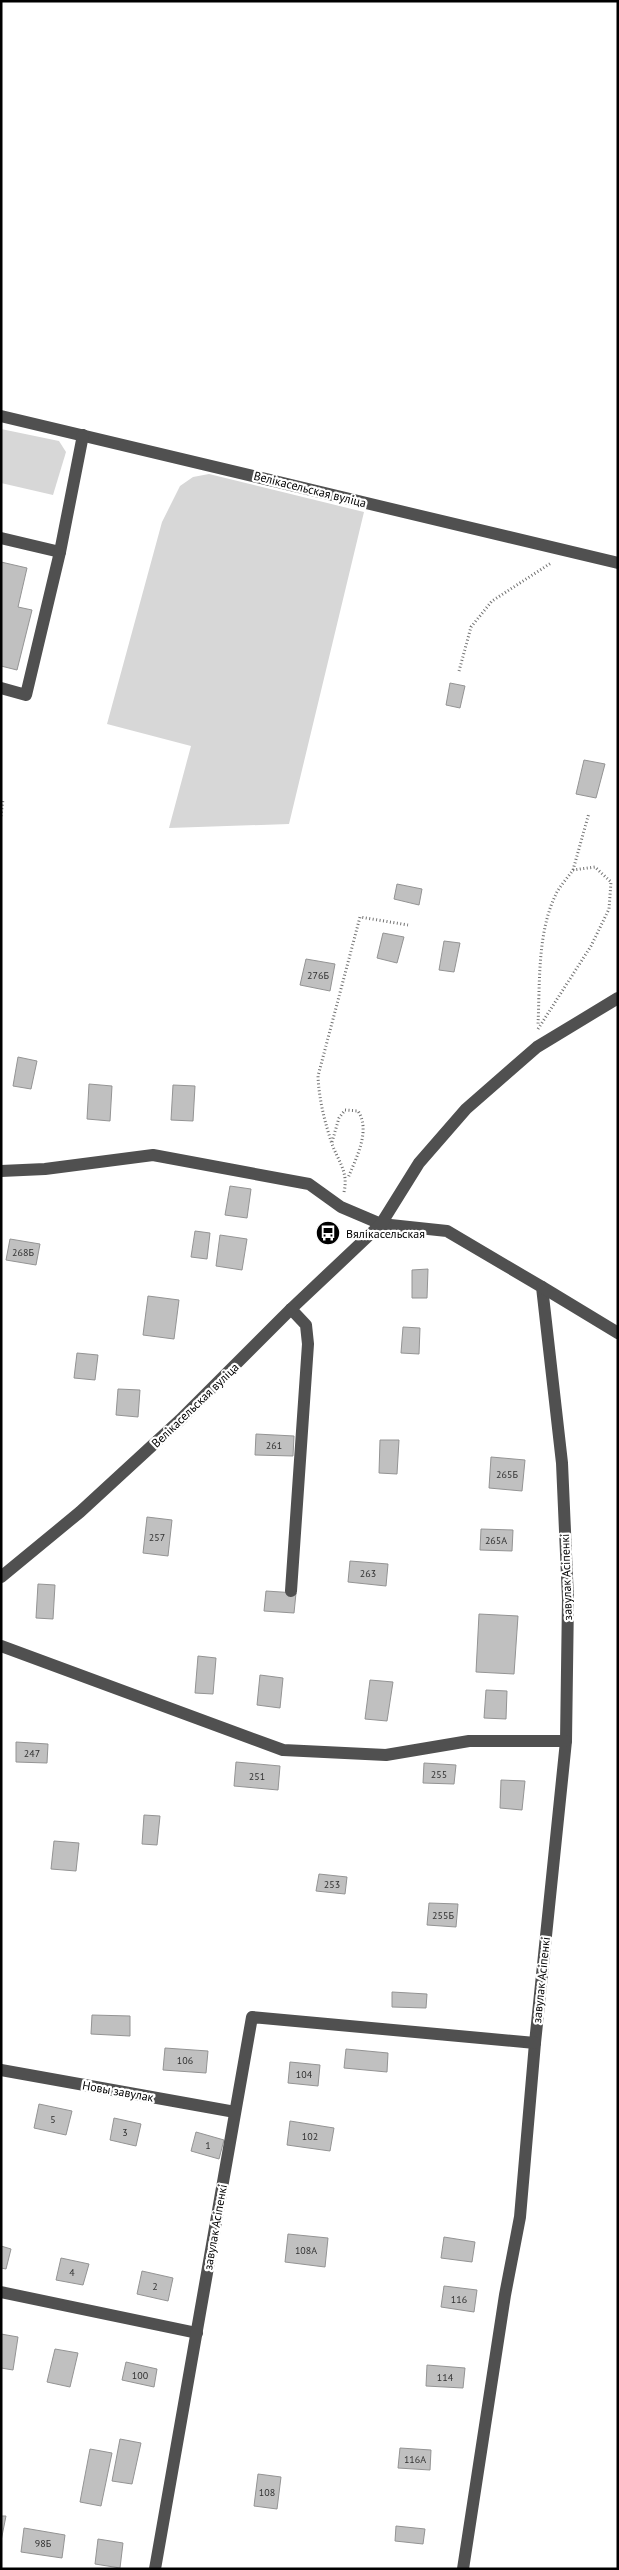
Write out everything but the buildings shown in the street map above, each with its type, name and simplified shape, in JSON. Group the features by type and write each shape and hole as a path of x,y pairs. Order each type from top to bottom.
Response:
{"street":[{"name":"Велікасельская вуліца","path":"1,416 618,563"},
{"path":"1,688 26,695 60,552 83,435"},
{"path":"1,538 60,552"},
{"name":"Велікасельская вуліца","path":"1,1577 80,1512 180,1420 291,1309 381,1224 419,1163 466,1108 537,1047 618,998"},
{"path":"1,1171 45,1170 153,1155 309,1184 341,1207 381,1224 447,1231 618,1333"},
{"name":"завулак Асіпенкі","path":"463,2569 505,2295 520,2217 535,2043 566,1741 568,1599 562,1462 542,1287"},
{"path":"291,1309 306,1325 308,1344 291,1591"},
{"path":"1,1646 283,1750 386,1755 469,1742 566,1741"},
{"name":"завулак Асіпенкі","path":"155,2569 252,2017 535,2043"},
{"name":"Новы завулак","path":"1,2070 235,2112"},
{"path":"1,2292 197,2333"}],"path":[{"path":"459,671 471,627 492,601 569,552"},
{"path":"1,816 3,799"},
{"path":"537,1047 541,964 547,923 557,893 573,870 589,813"},
{"path":"538,1025 591,946 609,910 611,882 594,867 573,870"},
{"path":"348,1178 331,1142 320,1101 318,1076 360,917 408,925"},
{"path":"331,1142 339,1118 345,1110 358,1111 364,1120 362,1138 348,1178 341,1207"}],"shaded area":[{"path":"1,429 59,441 66,452 53,495 1,483"},
{"path":"209,474 364,512 289,824 169,828 191,746 107,724 162,522 180,486 193,477"}],"place":[{"name":"Вялікасельская","path":"328,1233"}]}
